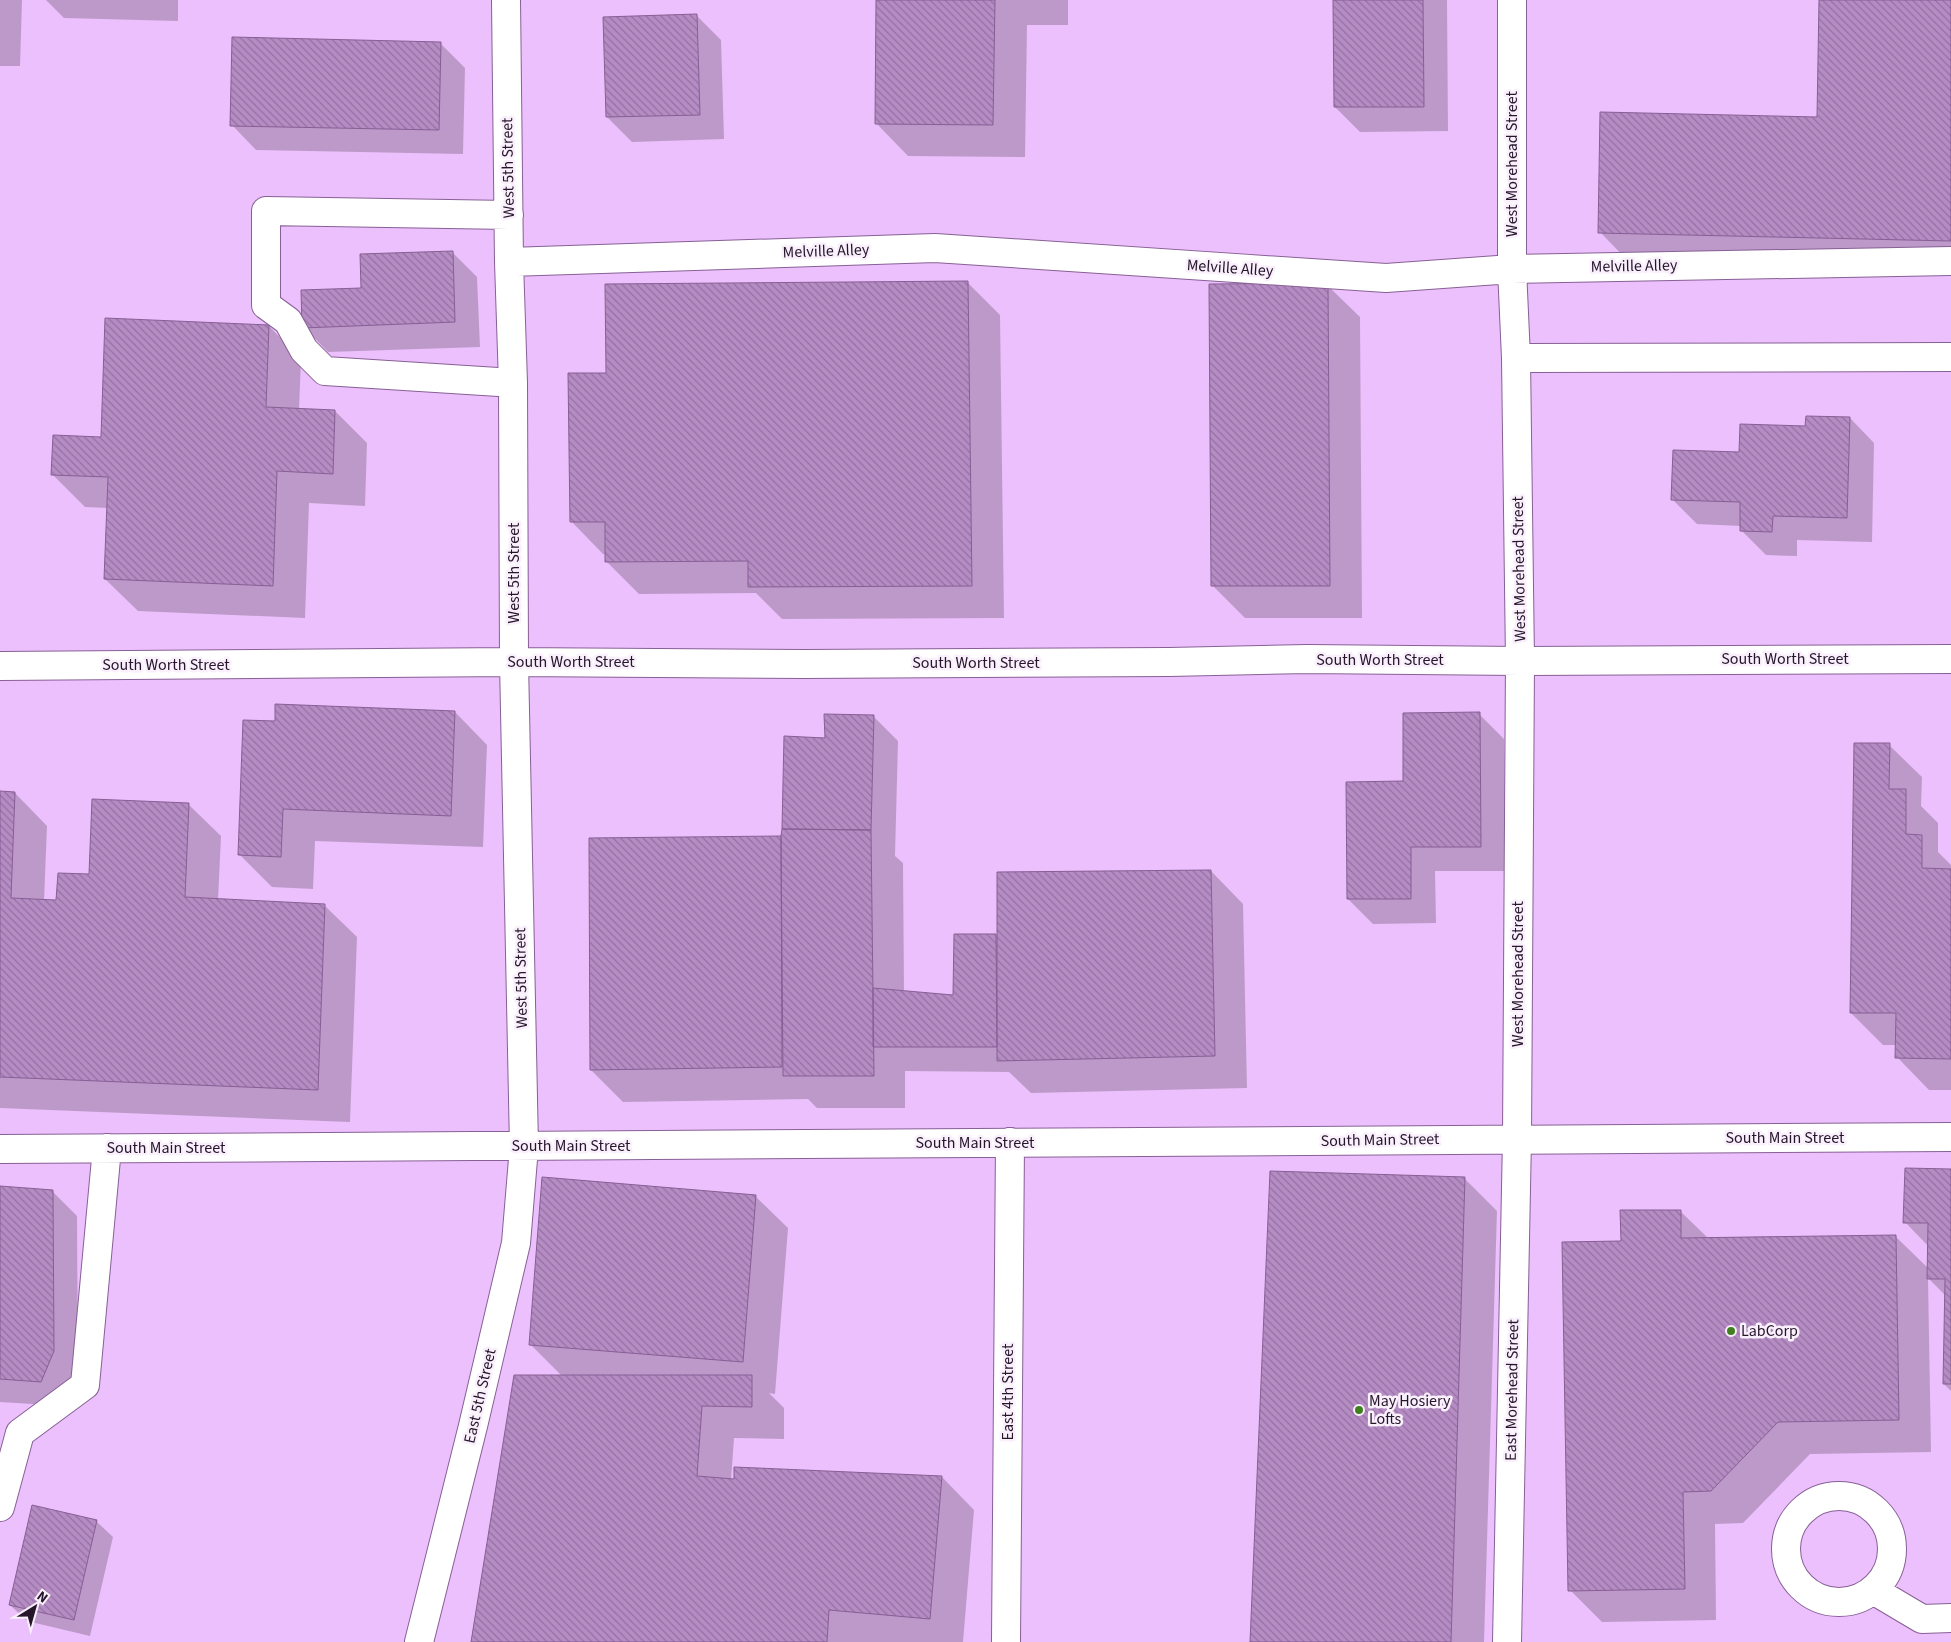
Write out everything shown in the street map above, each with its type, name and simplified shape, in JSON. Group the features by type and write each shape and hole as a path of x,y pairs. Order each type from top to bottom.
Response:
{"street":[{"name":"West 5th Street","path":"506,0 508,216 513,383 514,662 524,1147"},
{"name":"West Morehead Street","path":"1512,0 1512,269 1516,358 1520,661 1517,1138"},
{"path":"508,216 266,211 266,305 288,321 304,350 325,371 513,383"},
{"name":"Melville Alley","path":"509,262 935,248 1386,278 1512,269 1951,260"},
{"path":"1516,358 1951,357"},
{"name":"South Worth Street","path":"0,666 514,662 814,664 1169,662 1307,659 1520,661 1951,659"},
{"name":"South Main Street","path":"0,1149 524,1147 1517,1138 1951,1137"},
{"name":"East Morehead Street","path":"1507,1642 1517,1138"},
{"name":"East 4th Street","path":"1006,1642 1010,1142"},
{"name":"East 5th Street","path":"419,1642 516,1243 524,1147"},
{"path":"0,1506 20,1433 86,1385 107,1148"},
{"path":"1873,1590 1922,1619 1951,1618"}],"building":[{"path":"876,0 995,0 993,125 875,124"},
{"path":"1333,0 1423,0 1424,107 1334,107"},
{"path":"1819,0 1951,0 1951,241 1598,233 1600,112 1817,117"},
{"path":"697,14 700,115 606,117 603,17"},
{"path":"232,37 441,42 439,130 230,126"},
{"path":"453,251 455,322 302,328 301,290 361,288 360,254"},
{"path":"968,281 972,586 748,587 748,561 605,562 605,522 570,522 568,373 606,373 605,284"},
{"path":"1328,283 1330,586 1211,586 1209,284"},
{"path":"105,318 269,325 266,407 335,410 333,474 277,471 273,586 104,579 108,477 51,475 53,435 101,437"},
{"path":"1806,416 1850,417 1847,518 1773,516 1772,532 1740,531 1740,502 1671,500 1673,450 1739,452 1740,424 1805,426"},
{"path":"275,704 455,711 451,816 283,809 281,857 238,855 243,720 275,721"},
{"path":"1480,712 1481,847 1411,847 1411,899 1347,899 1346,782 1403,781 1403,713"},
{"path":"824,714 874,715 871,830 782,829 784,736 825,738"},
{"path":"1854,743 1890,743 1889,789 1906,789 1906,834 1922,835 1922,868 1951,869 1951,1059 1895,1058 1896,1013 1850,1013"},
{"path":"0,791 15,792 11,898 56,900 58,873 89,874 92,799 189,803 185,897 325,904 318,1090 0,1077"},
{"path":"782,829 871,830 874,1076 783,1076"},
{"path":"781,836 782,1067 590,1070 589,838"},
{"path":"1211,870 1215,1056 997,1061 997,872"},
{"path":"954,934 996,934 997,1047 873,1047 873,988 953,995"},
{"path":"1905,1168 1951,1169 1951,1384 1943,1384 1945,1279 1927,1279 1928,1223 1903,1223"},
{"name":"May Hosiery Lofts","path":"1270,1171 1465,1177 1451,1642 1250,1642"},
{"path":"542,1177 756,1195 743,1362 529,1345"},
{"path":"0,1186 53,1190 54,1351 41,1382 0,1379"},
{"name":"LabCorp","path":"1620,1210 1681,1210 1681,1238 1896,1235 1899,1420 1778,1422 1711,1491 1683,1492 1685,1589 1568,1591 1562,1242 1621,1241"},
{"path":"514,1375 752,1375 752,1407 702,1406 697,1476 734,1479 734,1467 942,1476 930,1619 829,1610 827,1642 471,1642"},
{"path":"32,1505 97,1520 74,1620 9,1605"}],"place":[{"name":"LabCorp","path":"1731,1331"},
{"name":"May Hosiery Lofts","path":"1359,1410"}]}
